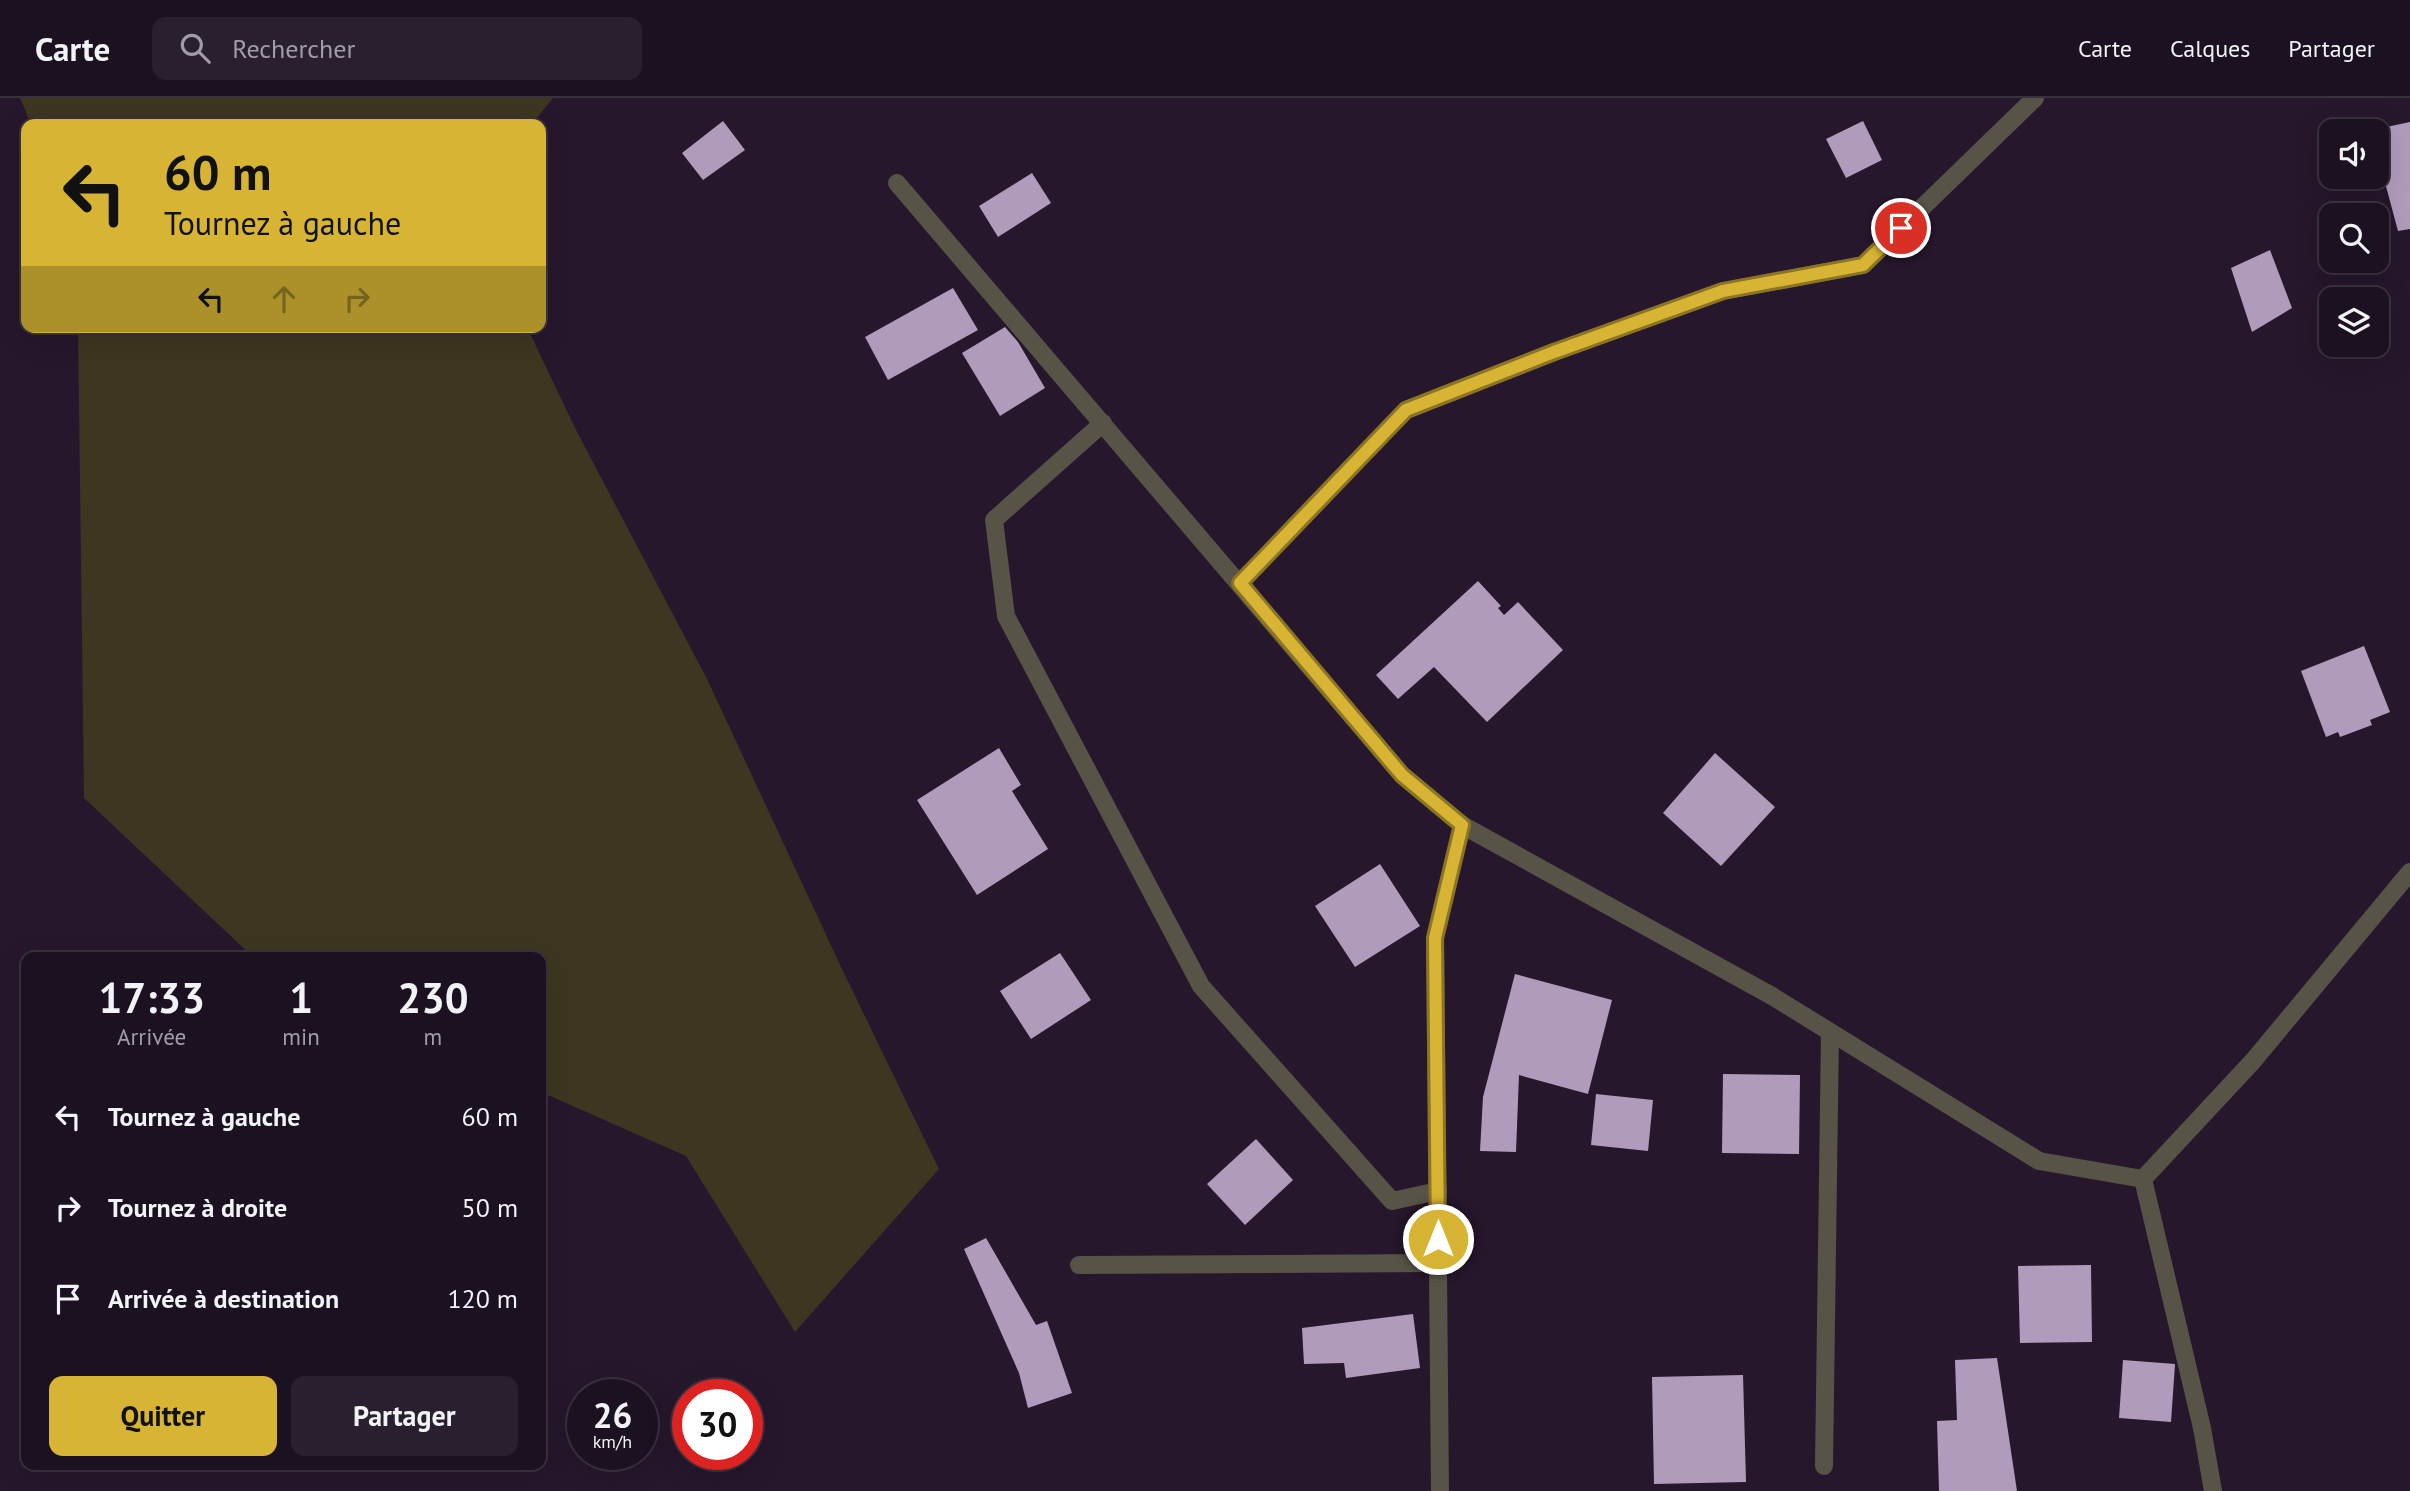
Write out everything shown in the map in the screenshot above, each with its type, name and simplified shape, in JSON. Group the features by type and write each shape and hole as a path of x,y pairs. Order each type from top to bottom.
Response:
{"street":[{"path":"1240,583 1406,410 1554,352 1723,291 1863,265 2035,98"},
{"path":"897,183 1402,775 1462,825 1772,996 2039,1161 2143,1179"},
{"path":"1103,424 994,520 1006,616 1201,986 1392,1201 1438,1191"},
{"path":"1440,1491 1435,938 1462,825"},
{"path":"2143,1179 2253,1061 2410,872"},
{"path":"1824,1466 1830,1032"},
{"path":"2143,1179 2202,1428 2213,1491"},
{"path":"1079,1265 1438,1263"}],"shaded area":[{"path":"20,98 553,98 536,119 29,119"},
{"path":"78,333 530,333 575,428 708,681 842,969 939,1169 795,1332 686,1156 546,1094 546,952 248,952 84,798"}],"building":[{"path":"723,121 745,150 703,180 682,153"},
{"path":"1863,121 1882,160 1846,178 1826,139"},
{"path":"2410,122 2410,229 2398,231 2387,189 2389,189 2389,126"},
{"path":"1032,173 1051,203 998,237 979,206"},
{"path":"2270,250 2292,308 2252,332 2231,268"},
{"path":"953,288 978,330 888,380 865,337"},
{"path":"1005,327 1018,342 1045,388 1000,416 962,353"},
{"path":"1478,581 1501,606 1498,608 1504,615 1518,602 1563,650 1487,722 1434,667 1398,699 1376,675"},
{"path":"2364,646 2390,712 2370,720 2372,725 2340,737 2338,732 2326,737 2301,671"},
{"path":"999,748 1021,785 1012,791 1048,849 977,895 917,800"},
{"path":"1715,753 1775,807 1721,866 1663,813"},
{"path":"1380,864 1420,926 1355,967 1315,906"},
{"path":"1060,953 1091,1000 1031,1039 1000,991"},
{"path":"1515,974 1612,1000 1588,1094 1519,1075 1516,1152 1480,1151 1483,1097"},
{"path":"1723,1074 1800,1075 1799,1154 1722,1153"},
{"path":"1596,1094 1653,1100 1648,1151 1591,1145"},
{"path":"1256,1139 1293,1180 1245,1225 1207,1184"},
{"path":"986,1238 1036,1325 1047,1321 1072,1393 1028,1408 1019,1373 964,1249"},
{"path":"2091,1265 2092,1342 2020,1343 2018,1266"},
{"path":"1413,1314 1420,1368 1346,1378 1344,1363 1304,1364 1302,1328"},
{"path":"1997,1358 2017,1491 1939,1491 1937,1421 1957,1420 1955,1360"},
{"path":"2123,1360 2175,1364 2171,1422 2119,1418"},
{"path":"1743,1375 1746,1482 1654,1484 1652,1377"}],"route":[{"path":"1438,1239 1435,938 1462,825 1402,775 1240,583 1406,410 1554,352 1723,291 1863,265 1901,228"}]}
